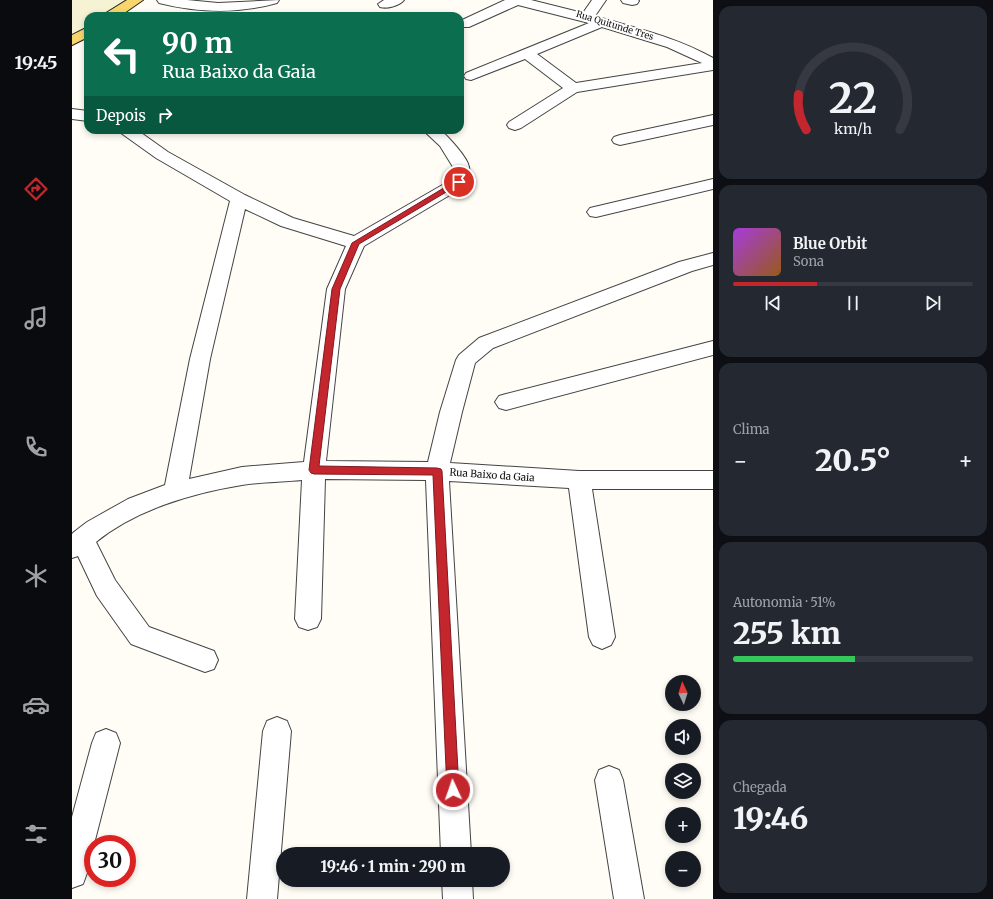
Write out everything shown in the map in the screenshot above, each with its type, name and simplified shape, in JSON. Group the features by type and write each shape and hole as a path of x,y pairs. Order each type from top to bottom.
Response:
{"main road":[{"path":"117,12 136,0"},
{"path":"72,41 84,34"}],"street":[{"path":"164,0 239,12 272,0"},
{"path":"464,24 514,0"},
{"name":"Rua Quitunde Tres","path":"514,0 564,10 672,43 695,53 713,65"},
{"path":"587,17 599,0"},
{"path":"471,76 602,22"},
{"path":"527,53 573,88"},
{"path":"515,125 573,88 713,65"},
{"path":"72,114 84,116"},
{"path":"620,140 713,120"},
{"path":"133,134 162,155 239,199 287,222 356,243"},
{"path":"308,619 314,470 336,289 356,243 459,182 461,167 446,143 436,134"},
{"path":"596,212 713,184"},
{"path":"175,491 200,359 239,199"},
{"path":"456,847 437,471 451,412 466,360 486,343 686,266 713,259"},
{"path":"506,402 713,348"},
{"name":"Rua Baixo da Gaia","path":"77,543 95,529 136,506 175,491 242,476 314,470 437,471 579,480 713,480"},
{"path":"579,480 602,637"},
{"path":"77,543 106,588 140,636 205,660"},
{"path":"262,899 277,731"},
{"path":"72,873 106,743"},
{"path":"609,780 629,899"},
{"path":"457,887 458,899"}],"shaded area":[{"path":"72,0 136,0 117,12 84,12 84,34 72,41"}],"route":[{"path":"453,790 437,471 314,470 336,289 356,243 459,182"}]}
